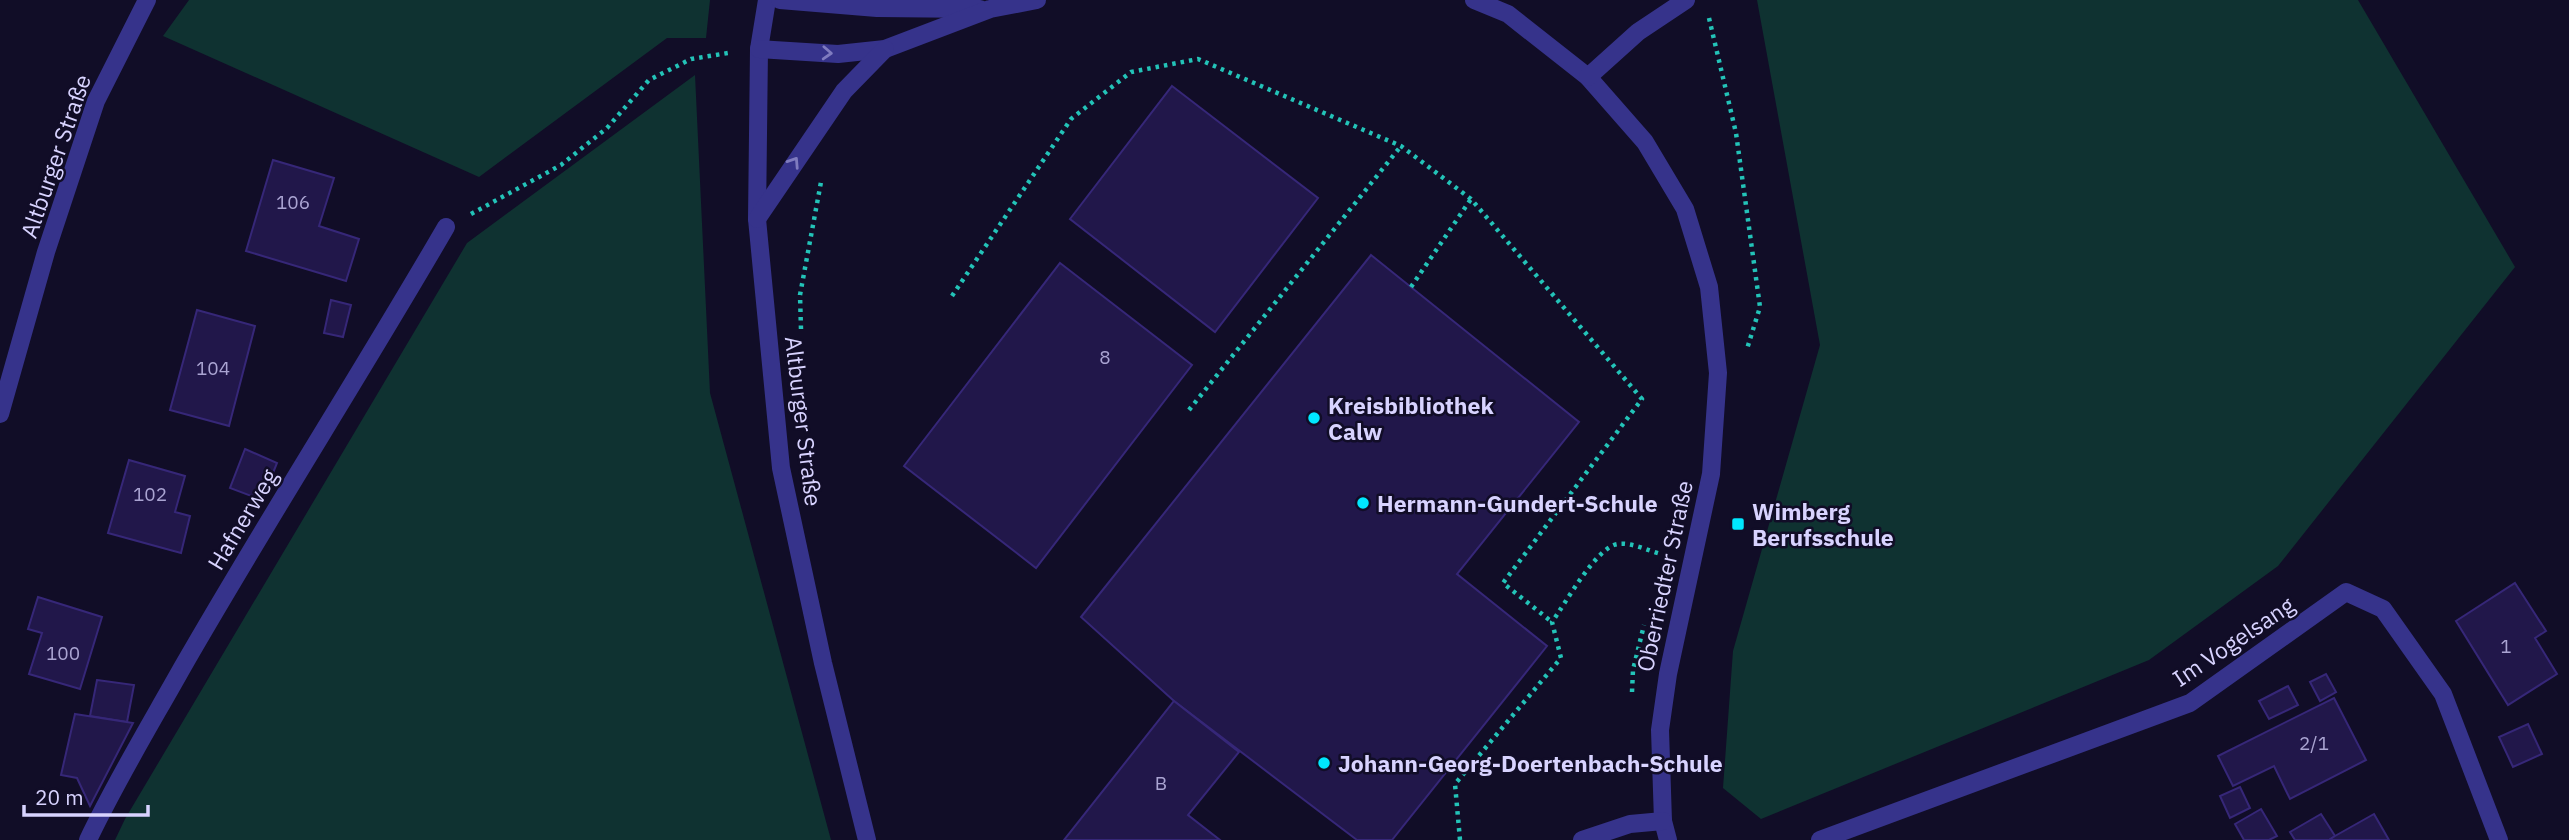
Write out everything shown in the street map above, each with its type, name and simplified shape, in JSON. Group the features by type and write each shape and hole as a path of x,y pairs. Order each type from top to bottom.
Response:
{"street":[{"name":"Altburger Straße","path":"0,414 46,253 96,101 146,0"},
{"name":"Altburger Straße","path":"766,0 759,49 757,219 781,468 823,663 867,840"},
{"path":"780,0 877,8 990,9"},
{"path":"759,49 838,54 885,49 990,9 1037,0"},
{"name":"Oberriedter Straße","path":"1474,0 1508,15 1588,77 1645,142 1685,209 1709,287 1718,373 1711,474 1668,674 1660,730 1662,821 1668,840"},
{"path":"1588,77 1639,32 1686,0"},
{"path":"757,219 844,91 885,49"},
{"name":"Hafnerweg","path":"88,840 106,803 223,598 446,227"},
{"name":"Im Vogelsang","path":"1820,840 2190,703 2346,592 2383,609 2443,694 2500,840"},
{"path":"1582,840 1630,824 1662,821"}],"path":[{"path":"1707,12 1718,48 1736,133 1759,307 1745,358"},
{"path":"446,227 561,165 607,128 649,80 691,59 759,49"},
{"path":"952,296 1071,119 1131,72 1198,59 1401,146 1471,199 1642,399 1503,583 1552,622 1562,658 1455,784 1460,840"},
{"path":"1189,410 1401,146"},
{"path":"801,334 800,295 821,181"},
{"path":"1411,287 1471,199"},
{"path":"1658,565 1664,541"},
{"path":"1552,622 1603,551 1618,544 1661,554"},
{"path":"1632,698 1633,670 1645,621"}],"green space":[{"path":"189,0 710,0 706,38 667,38 479,177 163,36"},
{"path":"1757,0 2358,0 2515,267 2278,566 2149,660 1761,819 1723,788 1733,651 1820,345"},
{"path":"695,75 710,393 831,840 115,840 467,243"}],"building":[{"path":"1172,86 1318,198 1215,332 1070,219"},
{"path":"273,160 334,178 319,226 359,239 346,281 246,251"},
{"path":"1371,255 1579,422 1457,574 1547,646 1392,840 1357,840 1174,701 1081,617"},
{"path":"1060,263 1192,365 1036,568 904,466"},
{"path":"331,300 351,305 343,337 324,333"},
{"path":"197,310 255,326 229,426 170,410"},
{"path":"245,449 277,463 262,500 230,488"},
{"path":"129,460 185,476 175,512 190,516 181,553 108,533"},
{"path":"2515,583 2546,631 2535,638 2557,674 2508,705 2456,621"},
{"path":"38,597 102,617 80,689 29,674 42,633 28,629"},
{"path":"2326,674 2336,692 2320,701 2310,682"},
{"path":"97,680 134,685 127,722 90,716"},
{"path":"2288,686 2298,705 2269,719 2259,701"},
{"path":"2334,698 2366,760 2290,799 2274,766 2233,786 2218,756"},
{"path":"1174,701 1239,752 1188,815 1220,840 1064,840"},
{"path":"75,714 133,723 90,806 77,778 61,775"},
{"path":"2528,724 2542,754 2513,767 2499,737"},
{"path":"2240,787 2250,808 2230,818 2220,796"},
{"path":"2261,809 2277,836 2269,840 2244,840 2235,824"},
{"path":"2321,814 2335,836 2329,840 2295,840 2290,832"},
{"path":"2374,814 2389,840 2329,840 2335,836"}],"place":[{"name":"Kreisbibliothek Calw","path":"1314,418"},
{"name":"Hermann-Gundert-Schule","path":"1363,503"},
{"name":"Wimberg Berufsschule","path":"1738,524"},
{"name":"Johann-Georg-Doertenbach-Schule","path":"1324,763"}]}
